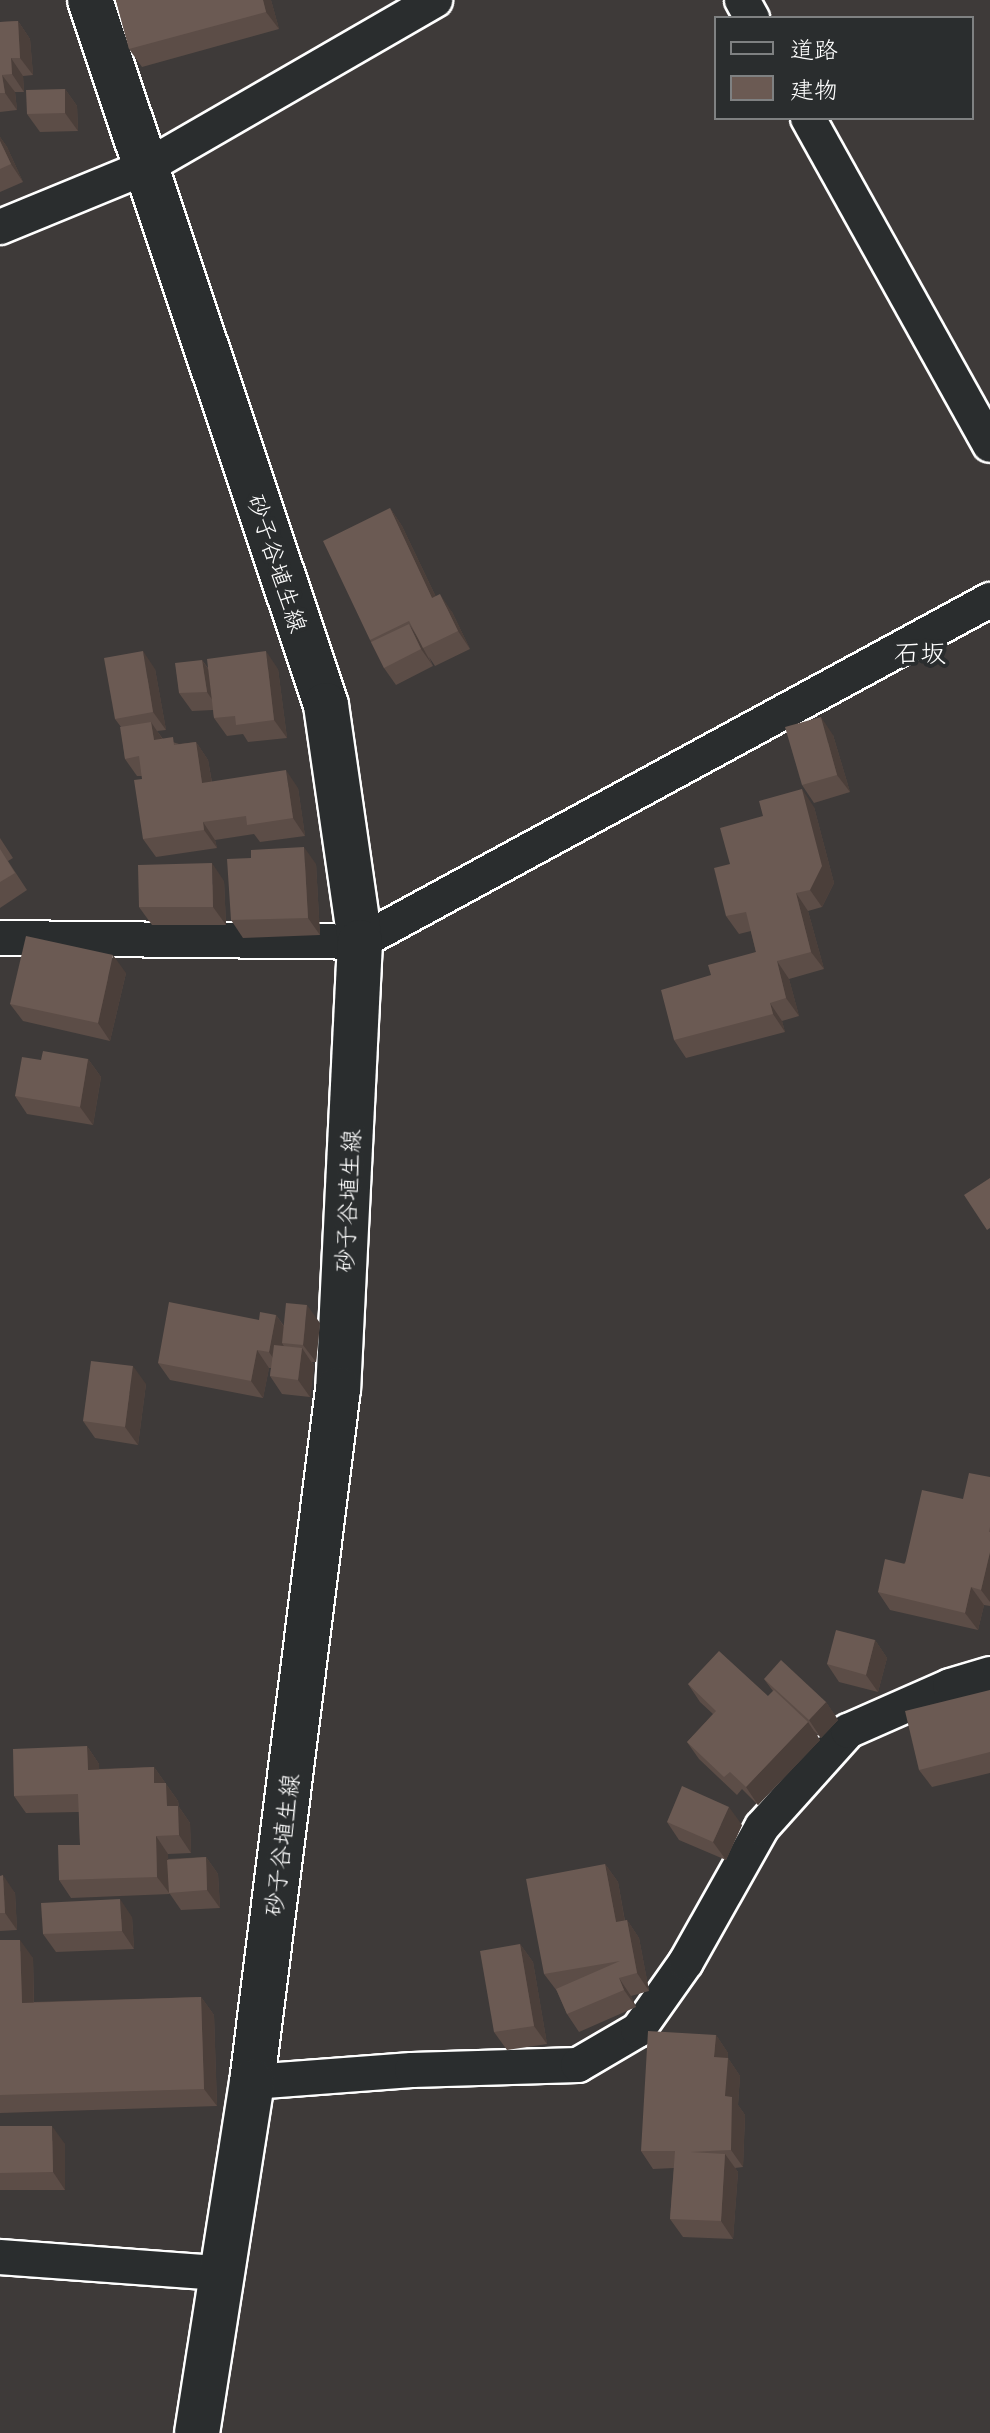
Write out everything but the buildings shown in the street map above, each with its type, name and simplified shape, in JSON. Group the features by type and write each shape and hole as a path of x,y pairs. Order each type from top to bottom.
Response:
{"main road":[{"name":"砂子谷埴生線","path":"90,0 326,705 360,942 338,1389 252,2082 219,2273 197,2433"}],"street":[{"path":"0,227 146,167 435,0"},
{"path":"809,120 990,445"},
{"path":"0,938 360,942 990,600"},
{"path":"252,2082 412,2070 578,2065 638,2030 686,1962 762,1827 848,1731 950,1686 990,1674"},
{"path":"0,2257 219,2273"}],"district":[{"name":"石坂","path":"920,652"}]}
